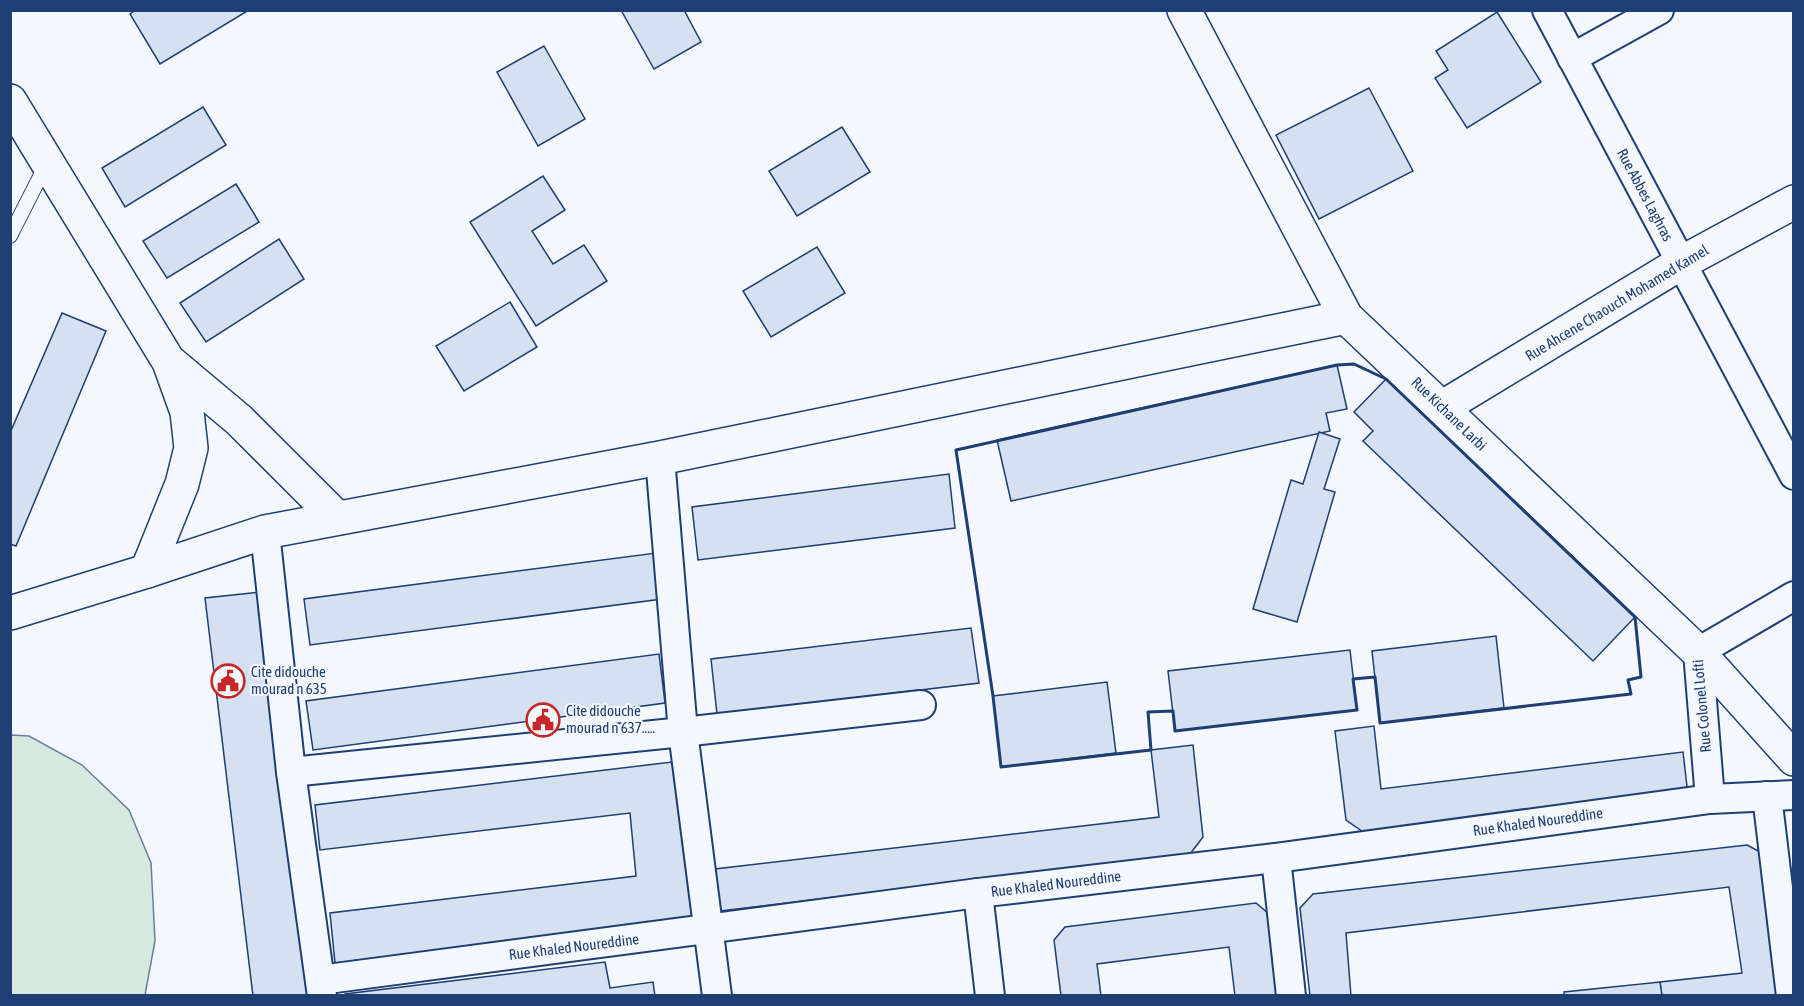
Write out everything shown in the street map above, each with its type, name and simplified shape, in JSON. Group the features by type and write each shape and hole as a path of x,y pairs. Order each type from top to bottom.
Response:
{"street":[{"name":"Rue Kichane Larbi","path":"1184,10 1346,317 1698,652 1794,759"},
{"name":"Rue Abbes Laghras","path":"1547,10 1794,475"},
{"path":"1572,58 1659,10"},
{"path":"10,100 169,362 187,412 191,448 182,484 147,571"},
{"name":"Rue Ahcene Chaouch Mohamed Kamel","path":"1443,407 1681,263 1794,202"},
{"path":"10,613 265,532 660,458 1346,317"},
{"path":"169,362 239,420 337,518"},
{"path":"660,458 683,732 717,996"},
{"path":"265,532 291,772 321,988"},
{"name":"Rue Colonel Lofti","path":"1710,799 1698,652 1794,596"},
{"path":"291,772 921,705"},
{"path":"1780,795 1791,996"},
{"name":"Rue Khaled Noureddine","path":"321,988 709,930 978,893 1276,858 1710,799 1780,795"},
{"path":"1276,858 1291,996"},
{"path":"978,893 990,996"}],"lane":[{"path":"10,236 47,161"}],"shaded area":[{"path":"10,735 29,736 82,765 129,810 151,863 155,941 145,995 11,995"}],"building":[{"path":"136,10 249,10 160,64 130,14"},
{"path":"621,10 684,10 701,42 654,69"},
{"path":"1497,12 1541,82 1467,128 1435,78 1448,70 1436,51"},
{"path":"544,46 585,119 538,146 497,72"},
{"path":"1369,88 1413,171 1319,219 1276,135"},
{"path":"203,107 226,145 125,207 102,168"},
{"path":"842,127 870,172 797,216 769,171"},
{"path":"543,176 565,210 532,231 553,264 584,245 607,281 536,326 470,222"},
{"path":"236,184 259,222 167,278 143,241"},
{"path":"279,239 304,279 206,342 180,303"},
{"path":"817,247 845,293 771,337 743,291"},
{"path":"510,302 537,347 464,391 436,346"},
{"path":"62,313 106,331 16,546 10,544 10,433"},
{"path":"1337,365 1347,409 1326,413 1330,431 1011,501 997,440"},
{"path":"1386,379 1635,617 1593,661 1363,441 1373,431 1354,412"},
{"path":"1319,432 1340,439 1324,489 1335,492 1297,622 1253,609 1291,480 1303,484"},
{"path":"949,474 955,528 698,560 692,507"},
{"path":"656,553 662,599 310,645 304,599"},
{"path":"260,592 308,996 253,996 205,598"},
{"path":"971,628 979,683 717,714 711,659"},
{"path":"1496,636 1504,708 1380,723 1372,651"},
{"path":"1350,650 1357,710 1175,731 1168,671"},
{"path":"659,654 665,703 313,750 306,701"},
{"path":"1107,682 1116,753 1001,767 993,696"},
{"path":"1374,726 1381,789 1683,752 1688,795 1366,834 1346,820 1335,731"},
{"path":"1193,745 1203,837 1190,854 720,911 715,869 1159,817 1151,750"},
{"path":"672,762 692,918 335,963 330,913 636,876 630,813 320,850 315,805"},
{"path":"1747,845 1766,855 1780,996 1662,996 1660,982 1742,973 1729,887 1346,933 1351,996 1310,996 1300,908 1313,894"},
{"path":"1256,903 1269,914 1279,996 1235,996 1229,947 1097,964 1101,996 1061,996 1054,940 1065,927"},
{"path":"605,962 610,988 653,982 655,996 345,996 345,994"},
{"path":"1660,982 1662,996 1564,996 1564,992"}],"wall":[{"path":"1354,364 1386,379 1635,617 1641,677 1628,680 1631,694 1380,723 1375,677 1353,679 1357,710 1175,731 1173,711 1148,712 1151,750 1001,767 993,696 956,450 1337,365 1354,364"}],"place":[{"name":"Cite didouche mourad n 635","path":"228,681"},
{"name":"Cite didouche mourad n 637.....","path":"543,720"}]}
